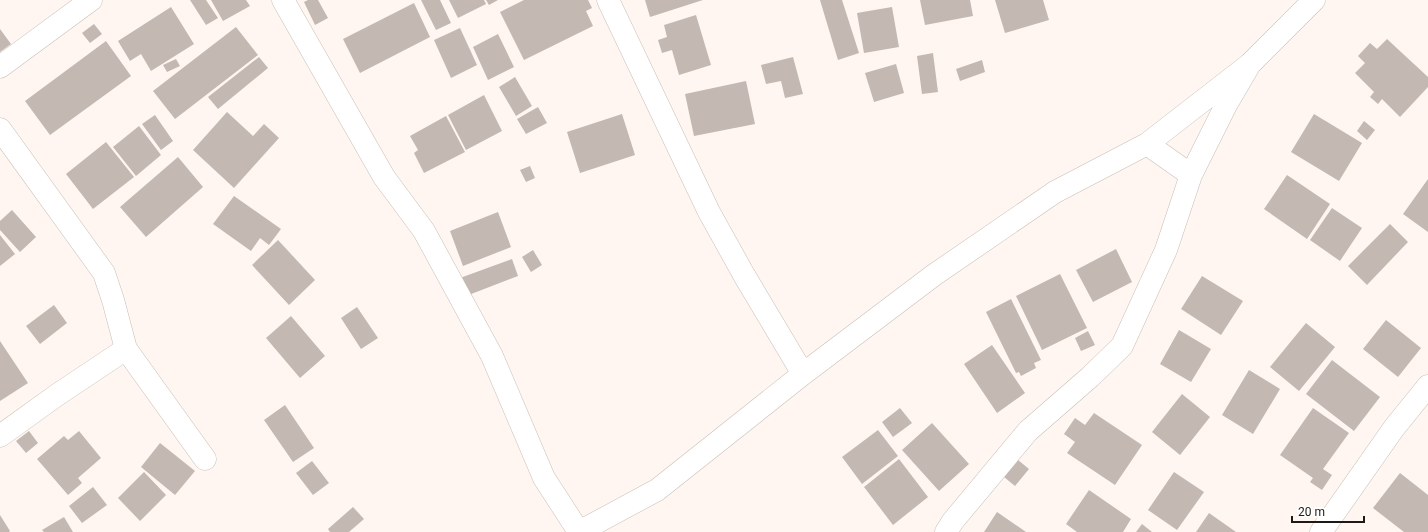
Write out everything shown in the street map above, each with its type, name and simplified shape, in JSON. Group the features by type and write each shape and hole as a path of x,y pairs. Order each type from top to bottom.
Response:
{"street":[{"path":"0,67 91,0"},
{"path":"283,0 384,177 424,231 492,356 544,478 579,532 657,490 803,374 934,275 1055,192 1147,144 1250,64 1314,0"},
{"path":"608,0 709,212 744,275 803,374"},
{"path":"946,532 953,521 1028,431 1090,377 1122,346 1166,250 1191,175 1226,105 1250,64"},
{"path":"0,129 104,274 126,349 205,459"},
{"path":"1147,144 1191,175"},
{"path":"0,436 57,395 126,349"},
{"path":"1321,532 1394,428 1428,386"}],"building":[{"path":"190,0 206,0 218,18 206,25"},
{"path":"211,0 246,0 250,6 223,21"},
{"path":"308,0 318,0 328,18 315,25 304,2"},
{"path":"421,0 440,0 451,23 436,30"},
{"path":"449,0 484,0 486,4 458,18"},
{"path":"486,0 498,0 489,5"},
{"path":"524,0 588,0 592,8 586,11 593,26 524,60 500,12"},
{"path":"645,0 703,0 650,17"},
{"path":"820,0 842,0 859,53 838,60"},
{"path":"920,0 970,0 973,16 925,25"},
{"path":"995,0 1043,0 1049,20 1005,33"},
{"path":"414,3 430,37 360,73 343,39"},
{"path":"171,7 194,44 151,71 141,54 130,61 118,41"},
{"path":"892,7 899,47 864,53 857,13"},
{"path":"696,15 711,65 679,75 672,50 662,53 658,40 667,37 664,25"},
{"path":"94,24 102,34 90,43 82,33"},
{"path":"236,27 258,55 175,119 153,91"},
{"path":"460,28 477,65 451,78 434,40"},
{"path":"0,29 11,44 0,52"},
{"path":"498,34 514,67 488,80 473,47"},
{"path":"1387,39 1428,77 1428,87 1400,117 1382,99 1378,104 1370,97 1374,92 1355,73 1365,63 1358,56 1370,43 1377,49"},
{"path":"106,41 131,76 50,135 25,101"},
{"path":"933,53 938,92 922,94 917,56"},
{"path":"259,57 268,68 218,109 208,97"},
{"path":"793,57 803,94 785,98 781,81 766,84 761,65"},
{"path":"176,59 180,66 167,72 163,65"},
{"path":"982,60 985,72 960,81 956,69"},
{"path":"896,64 904,93 874,102 865,73"},
{"path":"515,77 532,106 516,116 499,87"},
{"path":"746,81 755,124 694,136 685,94"},
{"path":"484,95 502,131 466,150 448,115"},
{"path":"538,107 547,123 526,134 517,119"},
{"path":"227,112 253,136 264,124 279,138 234,188 193,150"},
{"path":"622,114 635,155 580,173 567,132"},
{"path":"1314,114 1362,143 1339,181 1291,152"},
{"path":"155,115 173,141 161,150 142,124"},
{"path":"446,116 465,152 424,173 414,153 418,150 410,136"},
{"path":"1364,121 1375,130 1367,140 1357,131"},
{"path":"139,126 161,155 136,176 113,147"},
{"path":"106,142 134,177 93,209 66,174"},
{"path":"178,157 203,187 146,237 120,207"},
{"path":"530,166 535,178 526,182 520,170"},
{"path":"1287,175 1330,204 1307,239 1264,209"},
{"path":"1428,179 1428,232 1403,214"},
{"path":"234,196 281,229 269,245 260,238 251,251 213,224"},
{"path":"1332,208 1362,228 1340,261 1310,240"},
{"path":"12,210 36,237 20,252 0,230 0,221"},
{"path":"498,212 511,247 463,266 450,231"},
{"path":"1390,224 1408,242 1367,285 1348,266"},
{"path":"0,235 15,254 0,266"},
{"path":"278,240 315,280 289,305 252,265"},
{"path":"1116,249 1132,282 1093,302 1076,270"},
{"path":"533,250 542,265 531,272 522,257"},
{"path":"512,259 518,276 466,296 460,278"},
{"path":"1060,274 1087,328 1042,350 1016,296"},
{"path":"1202,276 1243,301 1221,335 1181,309"},
{"path":"1011,299 1041,360 1034,363 1036,368 1021,376 1019,372 1016,373 986,312"},
{"path":"54,305 67,323 40,344 26,326"},
{"path":"357,307 378,338 361,349 341,318"},
{"path":"291,316 325,356 300,378 266,338"},
{"path":"1386,320 1421,348 1398,377 1363,349"},
{"path":"1306,323 1335,347 1299,391 1270,367"},
{"path":"1179,330 1211,349 1191,382 1160,364"},
{"path":"1088,331 1095,345 1081,351 1075,338"},
{"path":"0,341 28,383 0,401"},
{"path":"992,345 1025,393 997,413 964,364"},
{"path":"1332,360 1380,397 1354,431 1306,394"},
{"path":"1249,370 1280,389 1253,434 1222,415"},
{"path":"1182,394 1210,417 1180,455 1152,432"},
{"path":"285,405 314,448 293,462 264,420"},
{"path":"900,408 912,423 893,437 882,422"},
{"path":"1313,408 1349,433 1323,469 1332,475 1322,490 1310,482 1313,478 1280,455"},
{"path":"1094,413 1142,445 1115,485 1067,453 1075,442 1064,434 1075,418 1085,425"},
{"path":"932,423 969,464 939,491 902,450"},
{"path":"878,430 898,456 862,484 842,457"},
{"path":"29,431 38,443 26,453 16,441"},
{"path":"79,431 101,458 78,478 82,483 68,495 37,459 64,436 68,440"},
{"path":"160,443 195,471 175,495 141,467"},
{"path":"899,459 928,497 893,525 864,487"},
{"path":"1018,460 1029,469 1015,486 1004,477"},
{"path":"312,461 329,483 313,495 296,473"},
{"path":"144,472 166,495 140,521 118,498"},
{"path":"1174,472 1204,492 1177,530 1148,510"},
{"path":"1400,473 1428,495 1428,532 1404,532 1373,508"},
{"path":"93,487 107,505 82,523 69,506"},
{"path":"1089,490 1131,519 1123,532 1077,532 1066,524"},
{"path":"353,507 364,519 349,532 330,532 328,529"},
{"path":"997,512 1026,532 984,532"},
{"path":"1209,513 1236,532 1196,532"},
{"path":"0,515 10,531 9,532 0,532"},
{"path":"64,517 73,532 44,532 42,530"},
{"path":"1142,524 1152,532 1136,532"}]}
